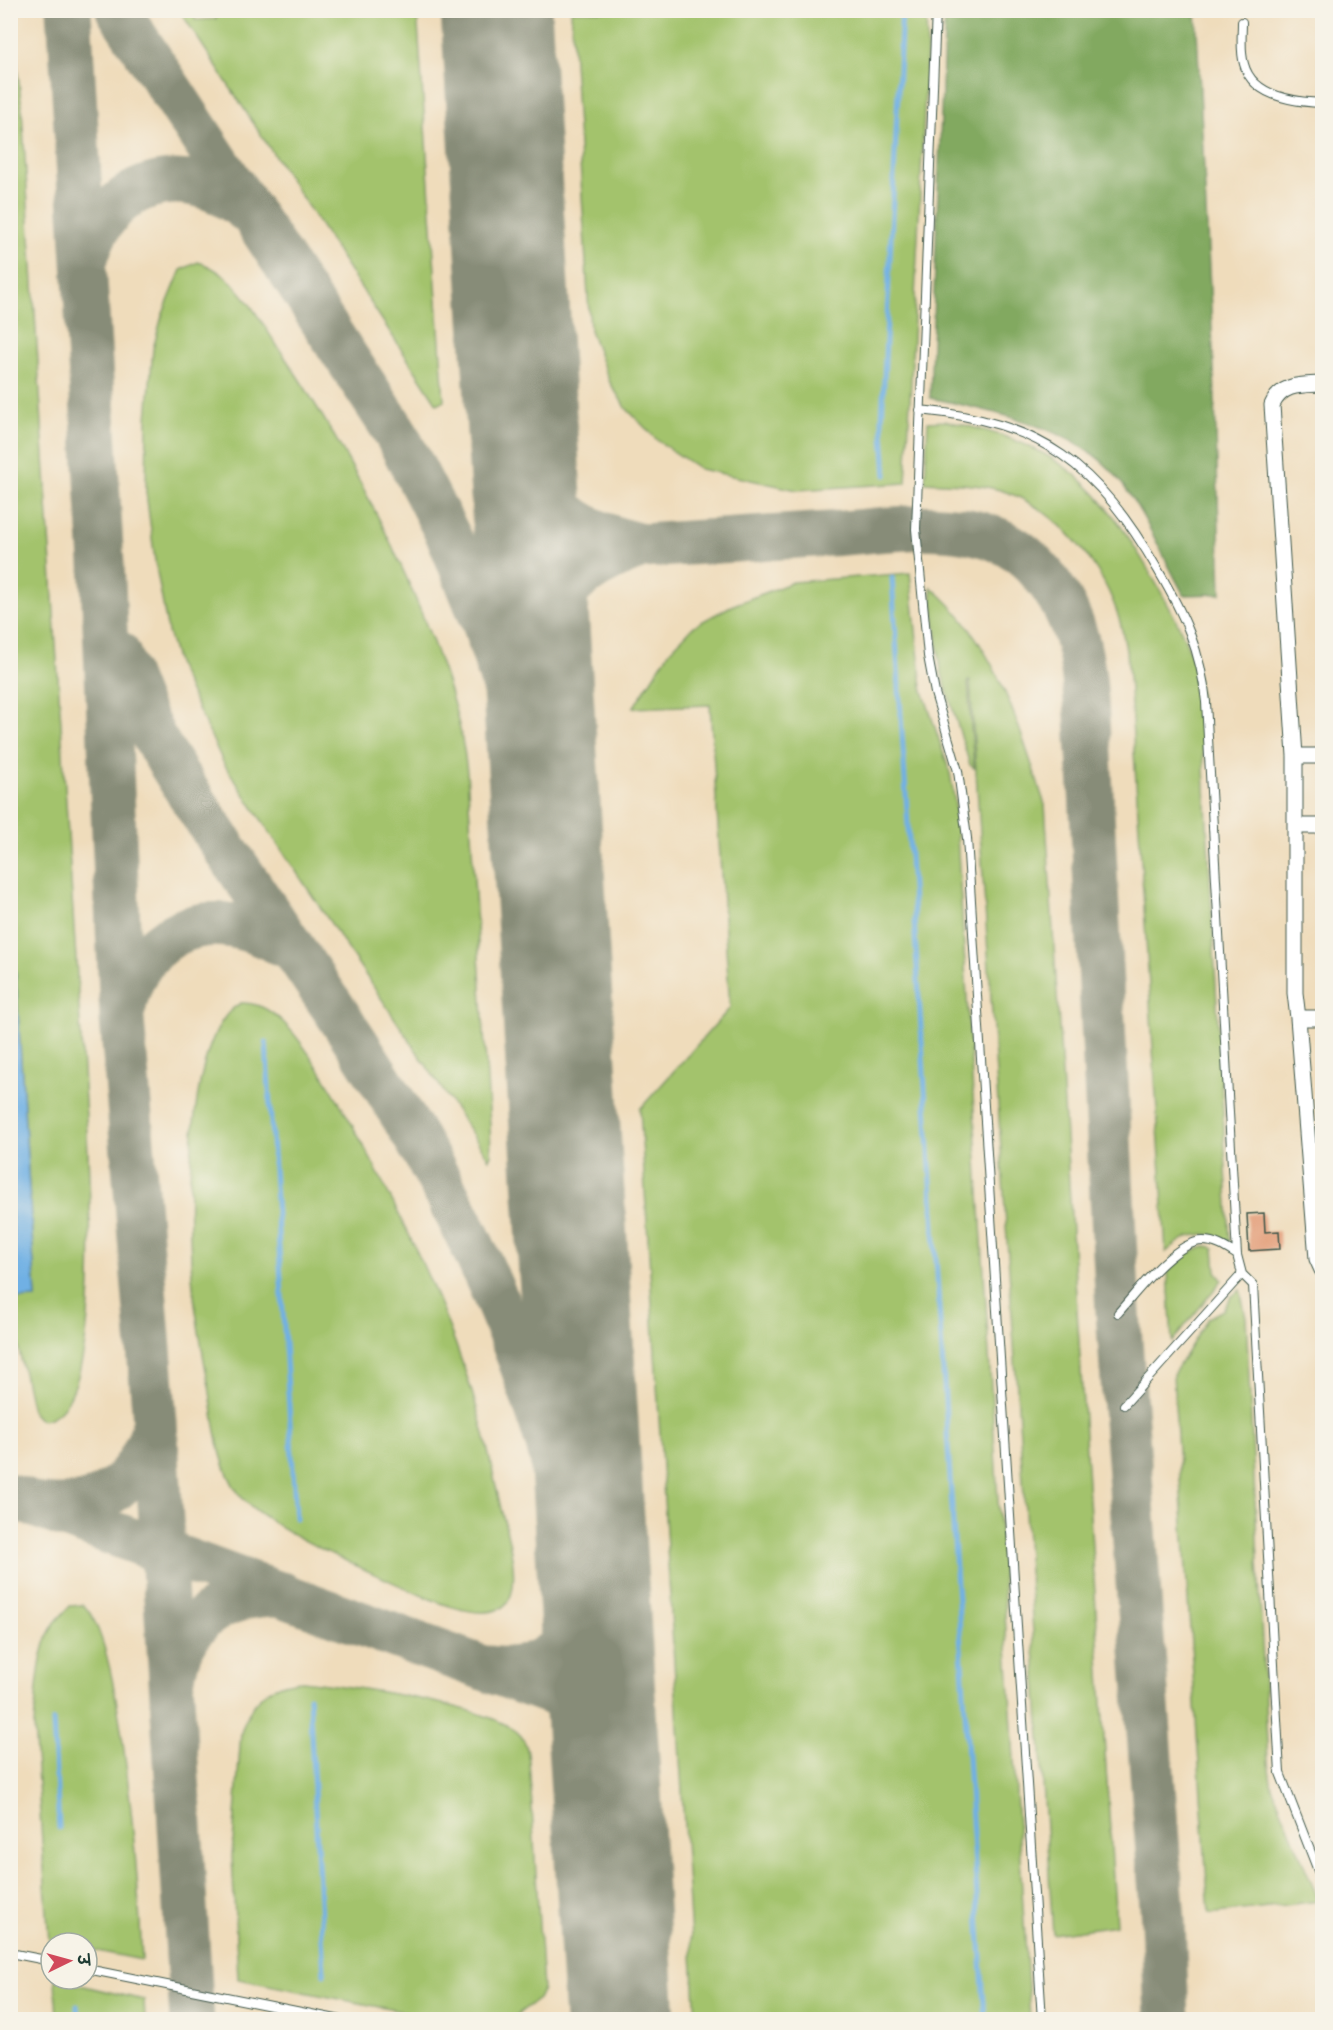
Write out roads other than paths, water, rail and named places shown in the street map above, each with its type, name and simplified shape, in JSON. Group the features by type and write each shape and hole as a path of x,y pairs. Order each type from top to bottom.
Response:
{"street":[{"path":"1323,384 1296,385 1283,389 1272,405 1295,756 1295,993 1317,1259 1323,1270"},
{"path":"1295,756 1323,756"},
{"path":"1295,826 1323,826"},
{"path":"1298,1018 1323,1018"}],"lane":[{"path":"936,10 916,529 923,619 935,693 958,771 967,838 1042,2019"},
{"path":"1242,22 1244,64 1258,86 1298,102 1323,103"},
{"path":"920,410 963,415 1008,428 1038,440 1081,468 1121,511 1147,552 1178,607 1199,655 1206,702 1237,1255 1242,1274 1253,1285 1281,1781 1323,1881"},
{"path":"1118,1313 1183,1247 1193,1242 1210,1242 1237,1255"},
{"path":"1124,1405 1242,1274"},
{"path":"10,1953 39,1959"},
{"path":"99,1971 341,2019"}],"water":[{"path":"10,886 36,1298 17,1299 10,1189"}],"waterway":[{"path":"886,475 882,421 902,10"},
{"path":"892,577 985,2020"},
{"path":"266,1042 296,1518"},
{"path":"309,1697 324,1974"},
{"path":"53,1721 59,1828"},
{"path":"77,2006 78,2020"}]}
